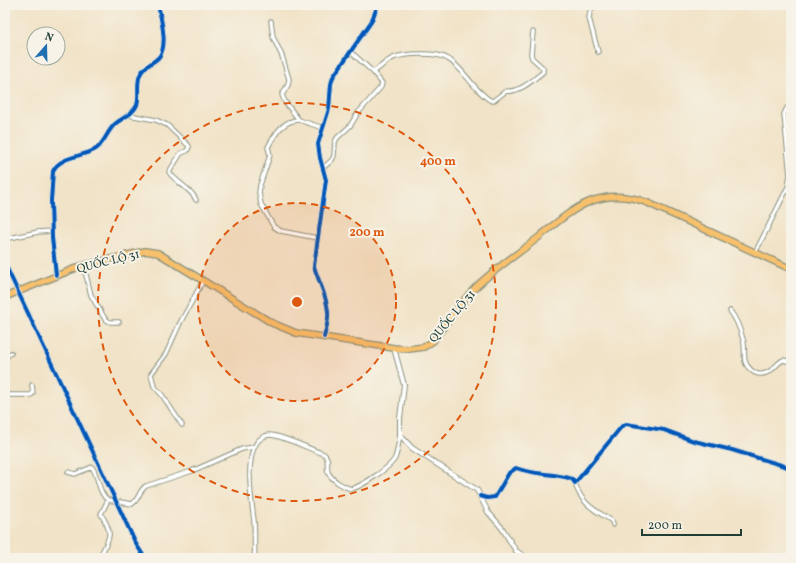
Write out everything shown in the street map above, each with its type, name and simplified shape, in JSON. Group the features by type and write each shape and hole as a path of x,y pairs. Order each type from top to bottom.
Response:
{"highway":[{"name":"QUỐC LỘ 31","path":"5,297 81,266 145,251 158,253 272,323 296,333 394,348 418,348 429,344 474,289 492,272 514,257 567,215 588,202 602,198 630,197 639,199 791,269"}],"street":[{"path":"56,275 52,231 52,174 54,168 62,162 97,148 103,142 112,127 129,114 136,106 140,75 145,67 160,56 162,51 163,28 158,5"},
{"path":"324,337 328,320 328,312 326,298 316,275 314,266 326,180 318,144 330,109 332,80 335,72 372,22 378,5"},
{"path":"594,5 590,12 589,18 598,52"},
{"path":"271,20 273,37 282,56 289,79 288,86 283,91 283,99 299,120"},
{"path":"373,72 397,56 437,55 449,59 473,85 489,100 493,101 506,91 511,92 516,90 543,71 541,66 532,58 533,32"},
{"path":"323,168 332,160 334,156 335,142 337,138 350,126 358,113 381,87 382,83 373,72 351,52"},
{"path":"755,253 788,187 790,175 784,118 785,111 791,107"},
{"path":"129,114 156,120 166,125 189,146 189,149 186,152 181,153 169,172 193,195 196,200"},
{"path":"317,238 276,229 259,200 260,185 270,155 268,147 281,126 299,120 323,128"},
{"path":"5,239 38,232 52,231"},
{"path":"5,264 116,502 136,544 145,558"},
{"path":"81,266 86,275 91,295 105,319 110,322 119,322"},
{"path":"182,425 162,395 154,386 152,374 166,354 180,323 203,281"},
{"path":"730,311 734,315 744,340 744,361 750,369 760,374 766,373 783,360 791,362"},
{"path":"254,558 254,523 250,476 254,447 263,436 274,435 324,454 328,459 329,474 341,484 351,489 369,480 391,464 397,451 400,436 400,418 404,385 394,348"},
{"path":"5,359 11,353"},
{"path":"5,395 32,395 32,385"},
{"path":"575,484 622,426 626,424 664,430 694,441 732,450 791,468"},
{"path":"400,436 412,448 472,486 480,496 482,504 502,528 516,552 527,558"},
{"path":"68,472 75,474 92,468 98,480 102,494 108,500 134,503 143,488 146,486 192,471 242,449 254,447"},
{"path":"480,496 488,498 494,497 509,473 516,468 528,472 556,474 572,479 585,503 612,521 613,525"},
{"path":"99,558 110,537 109,528 101,514 108,500"}],"cycle path":[{"path":"56,275 52,237 51,201 53,171 61,162 96,149 114,125 130,114 137,105 138,82 141,72 145,67 158,58 163,47 164,40 158,5"},
{"path":"324,337 328,318 327,306 314,266 326,180 318,144 329,109 333,77 371,22 378,5"},
{"path":"5,264 136,544 145,558"},
{"path":"480,496 487,498 495,497 509,473 516,468 530,472 565,477 572,479 575,483 622,426 626,424 664,430 694,441 732,450 791,468"}]}
